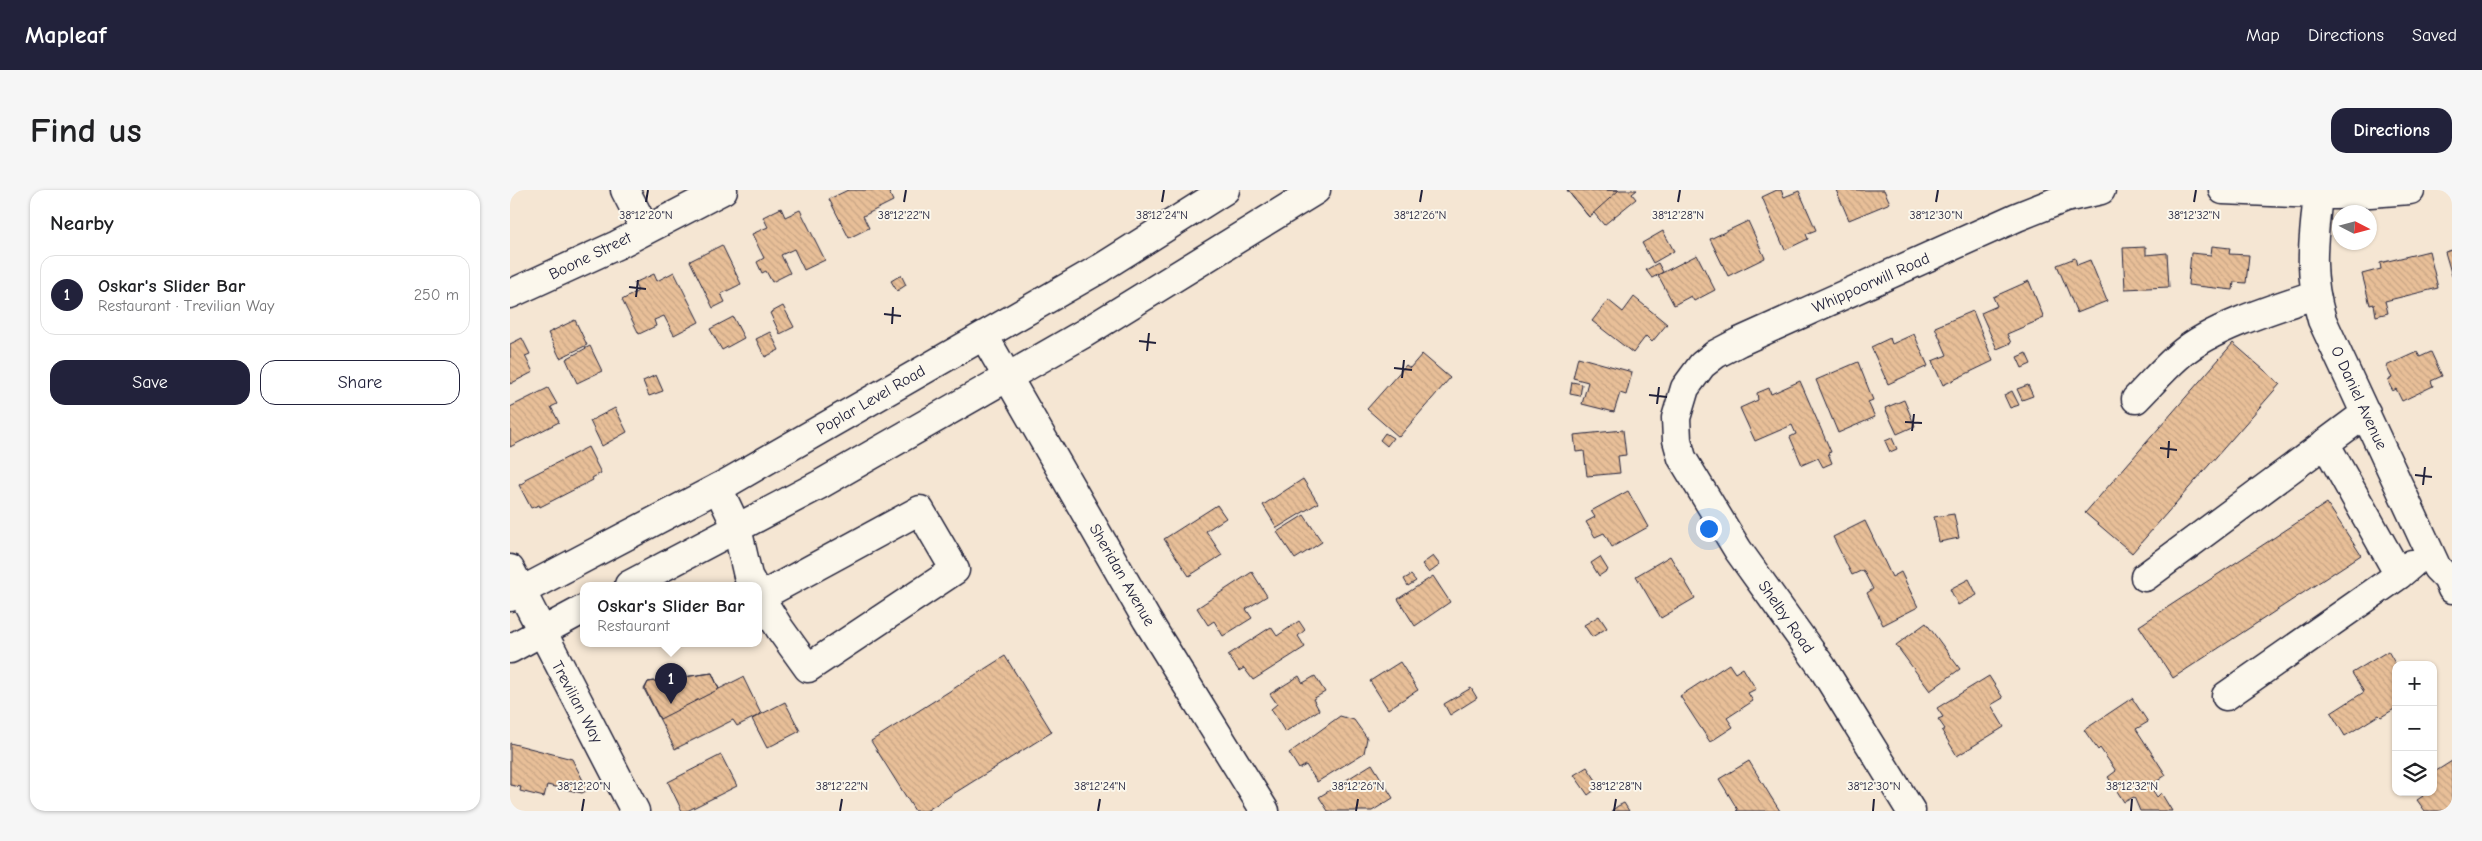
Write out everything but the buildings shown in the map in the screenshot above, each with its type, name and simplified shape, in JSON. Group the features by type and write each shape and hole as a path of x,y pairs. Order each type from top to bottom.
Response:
{"street":[{"path":"625,190 645,229"},
{"name":"Boone Street","path":"510,294 617,245 723,190"},
{"name":"Poplar Level Road","path":"514,586 718,488 1101,268 1223,190"},
{"path":"635,582 820,485 1083,334 1316,190"},
{"name":"Whippoorwill Road","path":"1676,418 1685,388 1702,365 1724,350 2017,217 2065,198 2101,190"},
{"path":"2223,190 2318,194 2410,190"},
{"name":"O Daniel Avenue","path":"2318,194 2312,257 2314,295 2322,320 2429,550 2452,589"},
{"path":"2136,399 2182,352 2219,331 2264,311 2314,295"},
{"name":"Sheridan Avenue","path":"984,336 1148,620 1265,811"},
{"path":"2145,577 2366,413"},
{"name":"Shelby Road","path":"1676,418 1677,440 1682,458 1738,550 1822,667 1911,811"},
{"path":"2325,443 2399,575"},
{"path":"718,488 737,528 748,576 751,582"},
{"path":"762,589 920,510 956,570 808,668 780,630 762,600"},
{"path":"2226,696 2399,575 2429,550"},
{"name":"Trevilian Way","path":"514,586 541,632 635,811"},
{"path":"510,649 580,611"}],"place":[{"name":"Oskar's Slider Bar","path":"671,704"}]}
